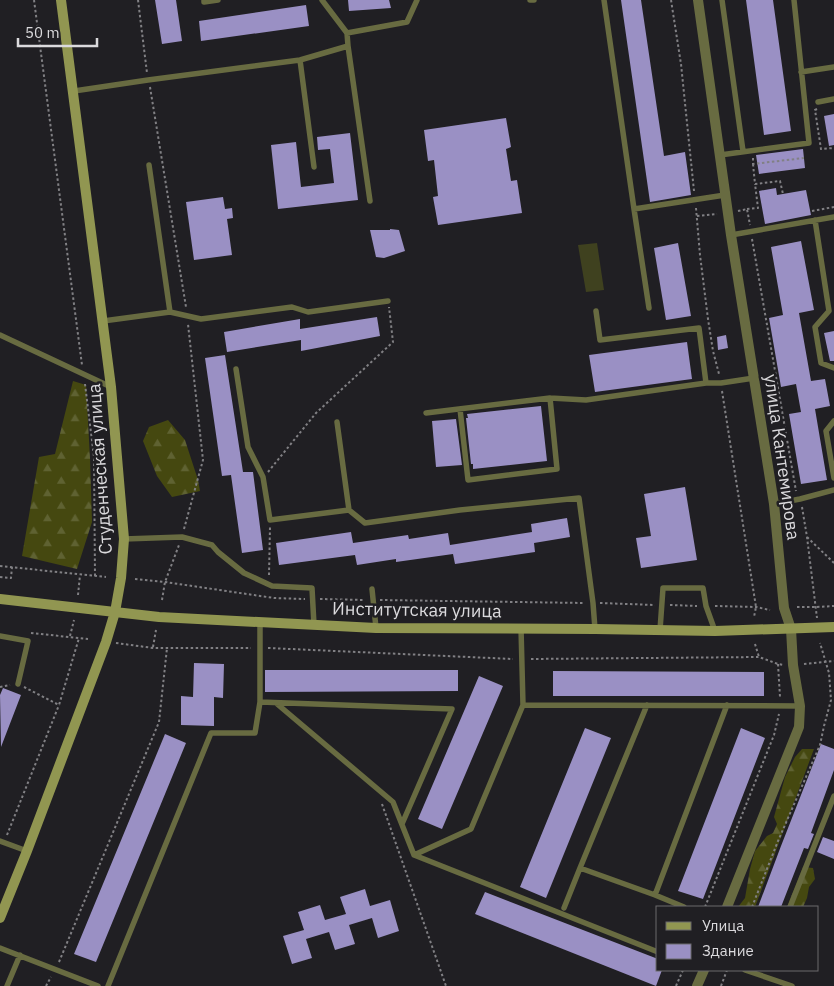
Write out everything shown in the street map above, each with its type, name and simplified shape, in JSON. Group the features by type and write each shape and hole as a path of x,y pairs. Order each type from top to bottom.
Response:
{"street":[{"name":"Студенческая улица","path":"0,918 106,642 115,612 121,578 124,539 111,387 61,0"},
{"name":"улица Кантемирова","path":"698,0 730,236 774,504 784,608 791,629 793,665 800,706 799,727 727,906"},
{"name":"Институтская улица","path":"0,599 159,618 376,628 715,631 834,627"},
{"path":"698,986 704,971"}],"lane":[{"path":"204,0 204,2 218,0"},
{"path":"322,0 346,33 370,201"},
{"path":"346,33 406,22 417,0"},
{"path":"604,0 649,308"},
{"path":"722,0 743,151"},
{"path":"720,154 809,143 794,0"},
{"path":"74,91 300,60 348,46"},
{"path":"300,60 314,167"},
{"path":"801,72 834,67"},
{"path":"818,102 834,99"},
{"path":"150,165 170,312"},
{"path":"634,208 725,195"},
{"path":"730,236 834,217"},
{"path":"815,220 829,311 816,327 821,363 834,368"},
{"path":"103,321 170,312 202,319 292,307 308,312 388,302"},
{"path":"596,311 600,340 699,328 706,383"},
{"path":"0,335 111,387"},
{"path":"236,368 248,447 263,477 270,520 349,510"},
{"path":"426,413 550,398 586,400 754,378"},
{"path":"460,409 468,480 557,469 550,398"},
{"path":"834,421 826,431 834,478"},
{"path":"337,422 349,510 365,523 460,510 579,498 596,629"},
{"path":"774,504 834,490"},
{"path":"124,539 182,537 212,546 244,573 272,586 312,588 314,625"},
{"path":"660,630 663,588 703,588 706,606 715,631"},
{"path":"372,589 376,628"},
{"path":"108,986 211,733 255,733 260,702 260,622"},
{"path":"414,855 471,829 524,705 521,628"},
{"path":"0,636 28,641 18,684"},
{"path":"260,702 452,709 402,824"},
{"path":"276,703 393,802 414,855 656,951"},
{"path":"524,705 800,706"},
{"path":"564,908 647,705"},
{"path":"654,895 727,706"},
{"path":"790,906 834,796"},
{"path":"827,816 834,818"},
{"path":"2,842 27,851"},
{"path":"580,868 682,906"},
{"path":"0,948 98,986"},
{"path":"7,986 20,955"},
{"path":"764,972 792,986"}],"path":[{"path":"34,0 94,456 95,576"},
{"path":"138,0 148,80 187,316 203,460 182,537 165,582 162,600"},
{"path":"671,0 681,64 708,319 721,383 756,607 754,617"},
{"path":"825,108 815,110 821,150 834,148"},
{"path":"733,212 758,208 752,150"},
{"path":"753,164 804,158"},
{"path":"755,184 780,181 783,194"},
{"path":"812,211 834,207"},
{"path":"747,209 795,487 800,499 807,538 817,618"},
{"path":"697,216 718,213"},
{"path":"263,477 316,413 393,342 388,302"},
{"path":"268,584 270,520"},
{"path":"807,538 834,564"},
{"path":"0,566 106,577"},
{"path":"0,577 11,578 12,567"},
{"path":"78,595 80,575"},
{"path":"135,579 274,598 593,603 756,607 770,610"},
{"path":"797,606 834,606"},
{"path":"70,636 74,620"},
{"path":"153,648 156,630"},
{"path":"26,632 88,639"},
{"path":"2,842 59,705 80,638"},
{"path":"116,643 153,648 260,648 522,659 759,656 778,664 781,706 774,735 705,906"},
{"path":"752,906 778,841 820,745 831,700 826,662 820,643"},
{"path":"755,644 759,656"},
{"path":"46,986 56,969 159,722 166,648"},
{"path":"803,665 834,661"},
{"path":"0,687 18,684 59,705"},
{"path":"376,787 446,986"},
{"path":"676,986 683,971"},
{"path":"721,986 727,971"}],"green space":[{"path":"597,243 604,290 586,292 578,245"},
{"path":"73,381 86,385 92,522 77,569 22,556 39,457 55,454"},
{"path":"168,420 185,440 200,491 172,497 157,476 143,441 149,427"},
{"path":"802,749 814,749 755,906 739,906 745,898 755,851 767,836 773,833 777,824 774,817 785,777 795,757"},
{"path":"803,867 813,868 815,879 809,887 803,906 787,906"}],"building":[{"path":"155,0 176,0 182,41 162,44"},
{"path":"348,0 389,0 391,8 349,11"},
{"path":"621,0 641,0 664,156 685,152 691,195 650,202"},
{"path":"746,0 773,0 791,131 764,135"},
{"path":"306,5 309,26 201,41 199,21"},
{"path":"834,114 834,145 829,146 824,116"},
{"path":"506,118 511,147 506,149 511,181 517,180 522,213 438,225 433,197 438,196 434,160 428,161 424,130"},
{"path":"350,133 358,200 278,209 271,145 296,142 301,187 334,183 330,149 318,150 317,137"},
{"path":"803,149 805,168 759,174 756,155"},
{"path":"776,188 777,195 806,190 811,215 765,224 759,191"},
{"path":"223,197 225,209 232,208 233,218 227,219 232,255 194,260 186,202"},
{"path":"370,230 399,230 405,251 384,258 376,257"},
{"path":"801,241 814,310 799,313 811,381 825,379 830,406 815,409 827,480 801,484 789,414 801,412 796,384 781,387 769,318 783,315 771,247"},
{"path":"678,243 691,316 666,320 654,248"},
{"path":"377,317 380,336 301,351 301,340 227,352 224,332 300,319 300,329"},
{"path":"834,331 834,361 830,361 824,333"},
{"path":"726,335 728,348 718,350 717,337"},
{"path":"687,342 692,379 595,392 589,355"},
{"path":"225,355 243,472 253,472 263,550 242,553 231,475 222,476 205,358"},
{"path":"541,406 547,461 473,469 467,414"},
{"path":"456,419 462,465 436,467 432,421"},
{"path":"685,487 697,560 641,568 636,538 651,536 644,494"},
{"path":"567,518 570,537 534,543 535,552 455,564 453,554 396,562 396,559 357,565 355,555 279,565 276,543 351,532 353,543 408,535 409,539 448,533 450,545 532,532 531,524"},
{"path":"194,663 224,664 223,698 214,697 214,726 181,725 181,696 193,697"},
{"path":"265,670 458,670 458,691 265,692"},
{"path":"553,671 764,672 764,696 553,696"},
{"path":"479,676 503,686 442,829 418,819"},
{"path":"3,688 21,695 1,747 0,695"},
{"path":"585,728 611,738 546,898 520,887"},
{"path":"741,728 765,738 703,899 678,891"},
{"path":"165,734 186,743 96,962 74,954"},
{"path":"821,744 834,749 834,770 811,833 814,834 808,849 804,848 781,906 758,906"},
{"path":"823,837 834,841 834,859 817,852"},
{"path":"365,889 370,906 390,900 399,931 378,938 372,918 349,925 355,944 335,950 329,932 306,939 312,958 292,964 283,936 304,930 298,912 320,905 325,920 346,914 340,897"},
{"path":"485,892 656,958 656,971 662,971 656,986 475,914"}]}
